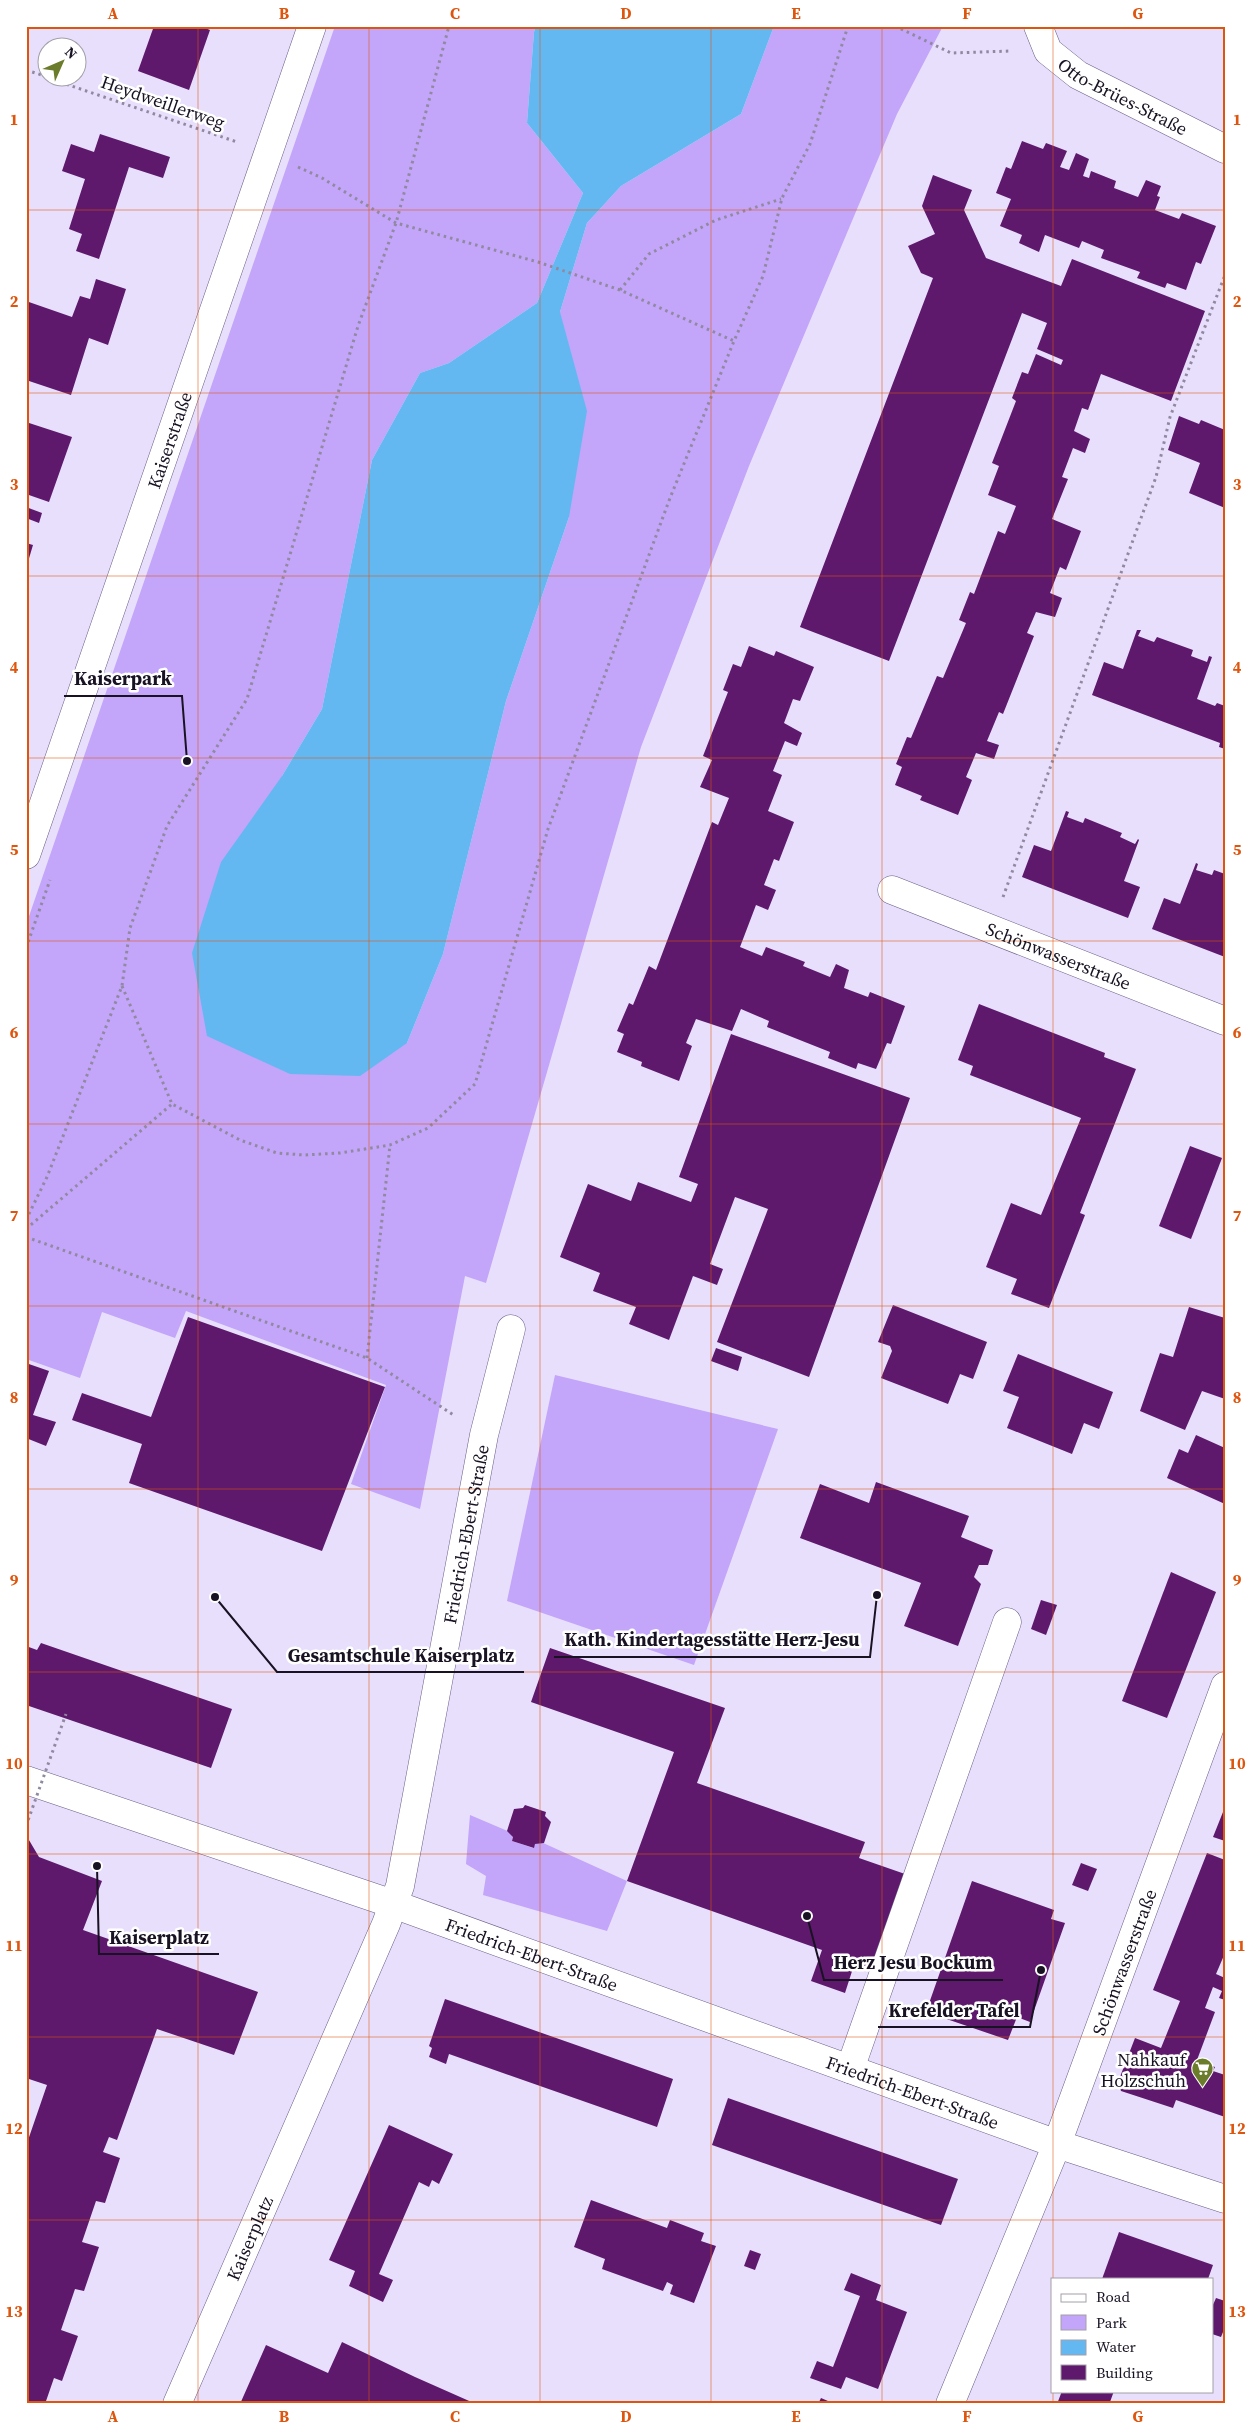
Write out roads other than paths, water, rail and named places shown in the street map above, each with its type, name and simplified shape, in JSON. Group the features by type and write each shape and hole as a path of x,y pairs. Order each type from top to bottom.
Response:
{"street":[{"name":"Kaiserstraße","path":"26,855 270,153 312,26"},
{"name":"Otto-Brües-Straße","path":"1043,38 1078,75 1225,149"},
{"name":"Schönwasserstraße","path":"892,890 1225,1021"},
{"name":"Friedrich-Ebert-Straße","path":"511,1329 484,1435 400,1886 394,1904 1057,2144 1225,2199"},
{"path":"850,2069 1007,1622"},
{"name":"Schönwasserstraße","path":"950,2404 1057,2144 1225,1686"},
{"path":"26,1780 394,1904"},
{"name":"Kaiserplatz","path":"177,2404 394,1904"}],"water":[{"path":"536,26 774,26 741,114 621,186 587,223 560,312 587,411 569,517 506,701 443,954 407,1043 360,1076 290,1074 207,1036 192,953 221,862 282,776 322,709 372,460 420,373 449,363 537,303 583,193 527,123"}],"place":[{"name":"Kaiserpark","path":"187,761"},
{"name":"Kath. Kindertagesstätte Herz-Jesu","path":"877,1595"},
{"name":"Gesamtschule Kaiserplatz","path":"215,1597"},
{"name":"Kaiserplatz","path":"97,1866"},
{"name":"Herz Jesu Bockum","path":"807,1916"},
{"name":"Krefelder Tafel","path":"1041,1970"},
{"name":"Nahkauf Holzschuh","path":"1202,2088"}]}
